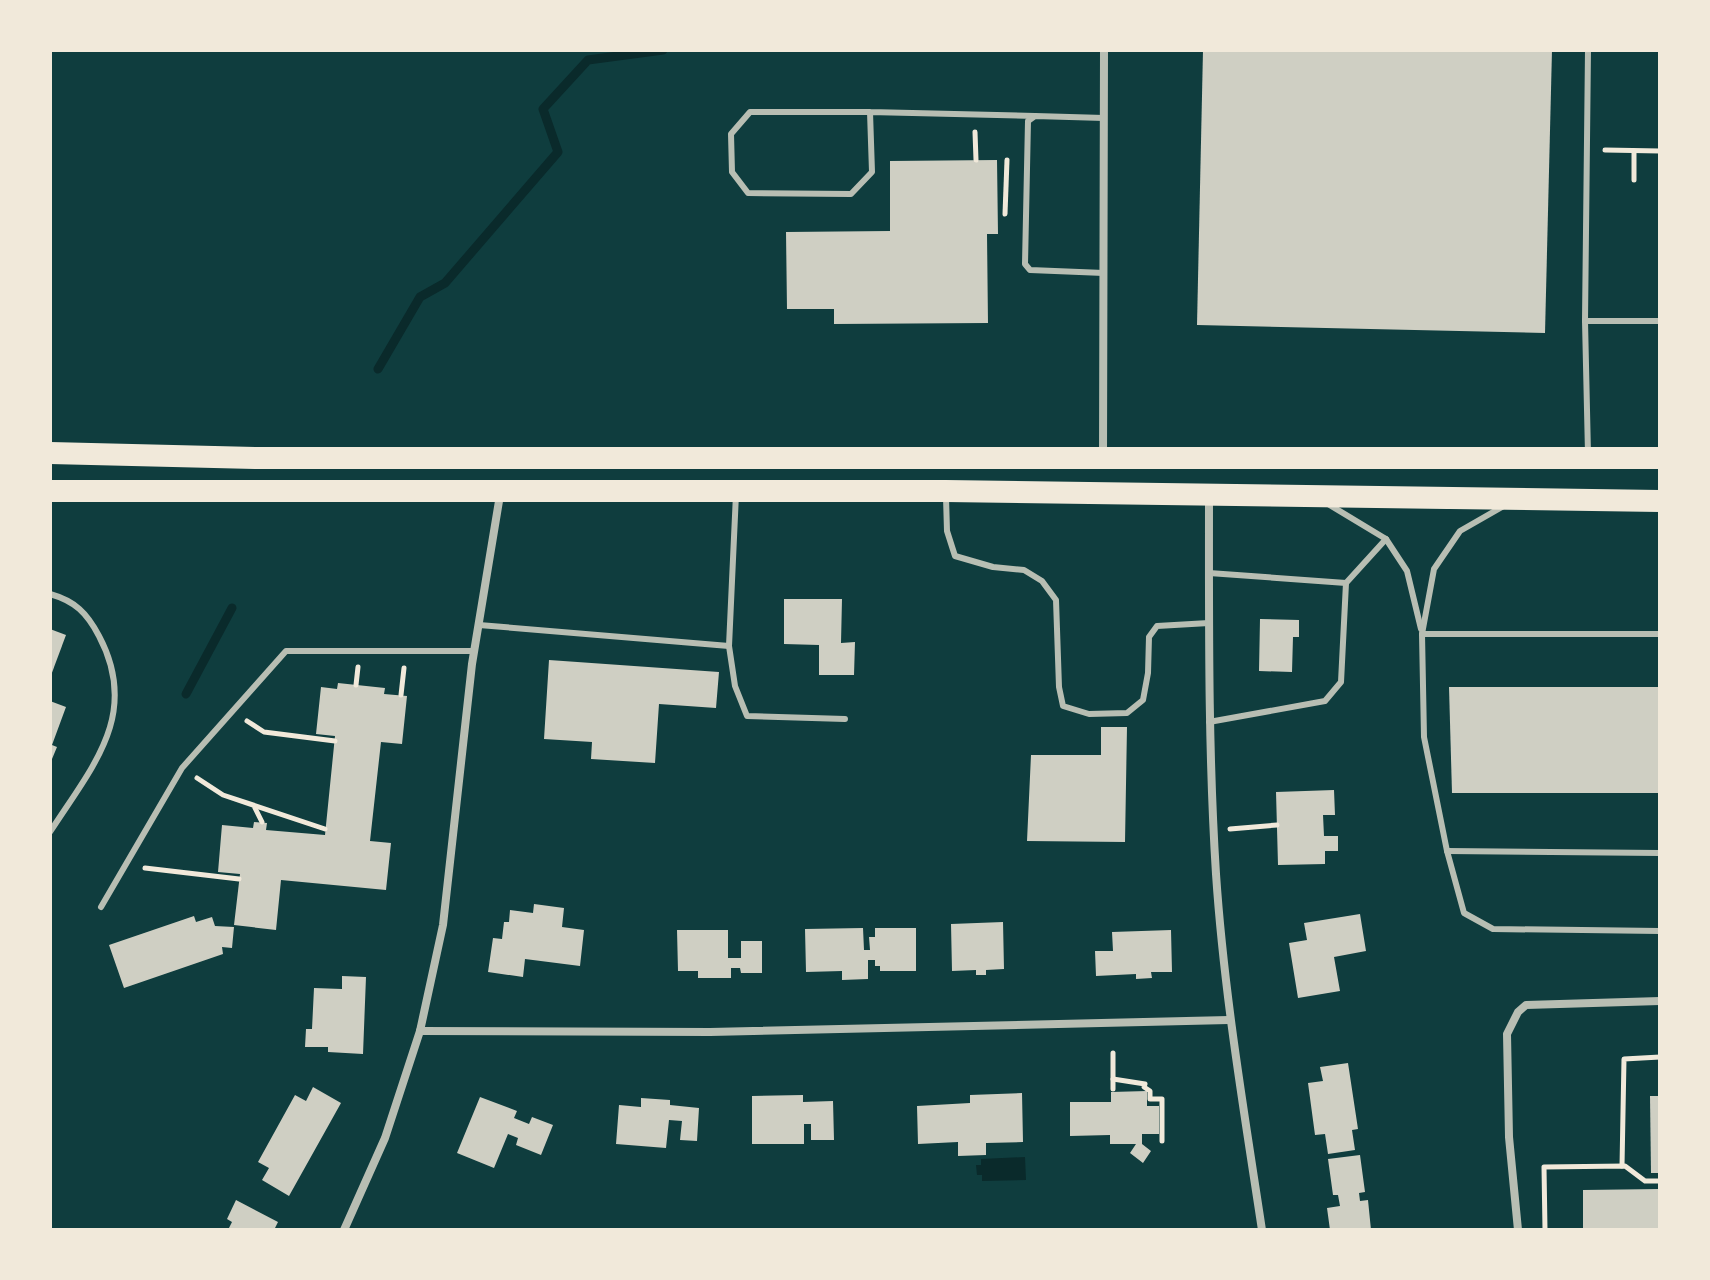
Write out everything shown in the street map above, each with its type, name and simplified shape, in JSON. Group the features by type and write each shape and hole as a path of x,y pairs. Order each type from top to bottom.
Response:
{"highway":[{"path":"50,453 270,458 1660,458"},
{"path":"50,491 946,491 1660,501"}],"street":[{"path":"1103,458 1104,50"},
{"path":"344,1230 385,1138 420,1031 443,925 474,651 501,490"},
{"path":"1209,495 1209,722 1214,831 1229,1020 1262,1230"},
{"path":"1518,1230 1509,1137 1507,1034 1518,1012 1526,1005 1660,1001"},
{"path":"420,1031 710,1032 1229,1020"}],"lane":[{"path":"1588,50 1585,321 1588,458"},
{"path":"870,112 872,172 851,194 748,193 732,172 731,134 750,112 870,112 1104,118"},
{"path":"1035,116 1028,121 1025,264 1030,270 1104,273"},
{"path":"1585,321 1660,321"},
{"path":"946,491 947,531 955,556 993,567 1024,570 1042,581 1056,600 1059,687 1063,706 1089,714 1127,713 1143,700 1148,673 1149,637 1157,626 1209,623"},
{"path":"736,492 729,646 735,686 747,716 845,719"},
{"path":"1315,496 1386,539 1407,571 1422,634"},
{"path":"1516,499 1460,531 1434,569 1422,634 1424,737 1447,851 1464,913 1493,929 1660,931"},
{"path":"1209,722 1325,701 1341,682 1346,583 1386,539"},
{"path":"1209,573 1346,583"},
{"path":"50,594 69,600 89,616 108,653 117,698 108,737 50,832"},
{"path":"479,625 729,646"},
{"path":"1422,634 1660,634"},
{"path":"101,907 182,768 286,651 474,651"},
{"path":"1447,851 1660,853"}],"path":[{"path":"975,115 976,160"},
{"path":"1605,150 1660,151"},
{"path":"1634,151 1634,180"},
{"path":"1005,167 1005,222"},
{"path":"401,695 406,651"},
{"path":"264,732 335,741"},
{"path":"182,768 223,795 325,829"},
{"path":"255,807 262,822"},
{"path":"1214,831 1277,825"},
{"path":"125,865 239,879"},
{"path":"1113,1053 1113,1089"},
{"path":"1622,1166 1624,1059 1660,1057"},
{"path":"1113,1079 1145,1084 1144,1087 1150,1091 1150,1099 1162,1099 1162,1141"},
{"path":"1545,1230 1544,1167 1622,1166 1645,1181 1658,1181"}],"water":[{"path":"1025,1157 1026,1180 982,1181 982,1175 977,1175 976,1165 981,1165 981,1159"}],"building":[{"path":"1203,50 1552,50 1545,333 1197,325"},
{"path":"997,160 998,234 987,234 988,323 834,324 834,309 787,309 786,232 890,231 890,161"},
{"path":"784,599 842,599 841,643 855,642 854,675 819,675 819,645 784,644"},
{"path":"1260,619 1299,620 1299,637 1293,637 1292,672 1259,671"},
{"path":"50,629 66,635 50,678"},
{"path":"549,660 719,672 716,708 659,704 655,763 591,759 592,742 544,739"},
{"path":"338,683 385,688 384,694 407,696 402,744 381,742 370,841 391,843 386,890 281,880 276,930 234,925 240,874 218,872 222,825 253,828 254,822 267,823 266,830 325,835 335,736 316,734 321,687 337,689"},
{"path":"1449,687 1660,687 1660,793 1452,793"},
{"path":"50,701 66,707 52,745 57,747 52,759 50,758"},
{"path":"1101,727 1127,727 1125,842 1027,841 1031,755 1101,755"},
{"path":"1334,790 1335,815 1323,815 1324,836 1338,836 1338,851 1325,851 1325,864 1278,865 1276,792"},
{"path":"534,904 564,908 562,927 584,930 580,966 525,959 523,977 488,972 493,938 502,939 504,922 509,922 510,910 533,913"},
{"path":"1360,914 1366,951 1334,957 1340,991 1298,998 1289,943 1307,940 1304,923"},
{"path":"194,916 196,922 212,917 215,926 234,927 232,948 222,947 223,954 124,988 109,945"},
{"path":"1003,922 1004,969 986,970 986,975 976,975 976,970 952,971 951,924"},
{"path":"863,928 864,950 870,950 869,937 875,937 875,928 916,928 916,971 880,971 880,966 875,966 875,960 868,960 868,979 842,980 842,971 806,972 805,929"},
{"path":"677,930 728,930 728,958 741,958 741,941 762,941 762,973 741,973 740,968 731,968 731,978 698,978 698,971 678,971"},
{"path":"1171,930 1172,972 1151,972 1152,978 1136,979 1136,974 1096,976 1095,951 1113,951 1112,932"},
{"path":"342,976 366,977 363,1054 328,1052 328,1047 305,1047 306,1029 312,1029 314,988 342,989"},
{"path":"1348,1063 1358,1129 1352,1130 1355,1150 1328,1154 1325,1134 1315,1135 1308,1083 1323,1081 1320,1067"},
{"path":"313,1087 341,1103 289,1196 262,1180 269,1168 258,1162 295,1095 306,1101"},
{"path":"1147,1091 1147,1106 1159,1106 1159,1134 1142,1134 1142,1144 1151,1151 1143,1163 1130,1153 1136,1144 1110,1144 1110,1135 1070,1136 1070,1102 1111,1102 1111,1092"},
{"path":"1022,1093 1023,1142 986,1143 986,1155 958,1156 958,1142 918,1144 917,1106 970,1103 970,1095"},
{"path":"803,1095 803,1102 833,1101 834,1140 811,1140 811,1124 804,1124 804,1144 752,1144 752,1096"},
{"path":"1650,1096 1660,1096 1660,1173 1651,1173"},
{"path":"480,1097 517,1111 514,1118 529,1124 532,1117 553,1125 541,1155 516,1145 518,1138 508,1134 494,1168 457,1153"},
{"path":"641,1098 670,1100 670,1105 699,1108 697,1141 680,1140 682,1121 669,1120 666,1148 616,1144 619,1105 641,1107"},
{"path":"1360,1155 1365,1192 1359,1193 1360,1201 1368,1200 1371,1230 1330,1230 1327,1208 1340,1206 1338,1195 1333,1195 1328,1159"},
{"path":"1660,1189 1660,1230 1583,1230 1583,1190"},
{"path":"236,1200 278,1222 274,1230 228,1230 232,1222 227,1219"}],"waterway":[{"path":"378,369 420,297 445,283 558,152 543,109 588,60 663,50"},
{"path":"186,694 232,608"}]}
